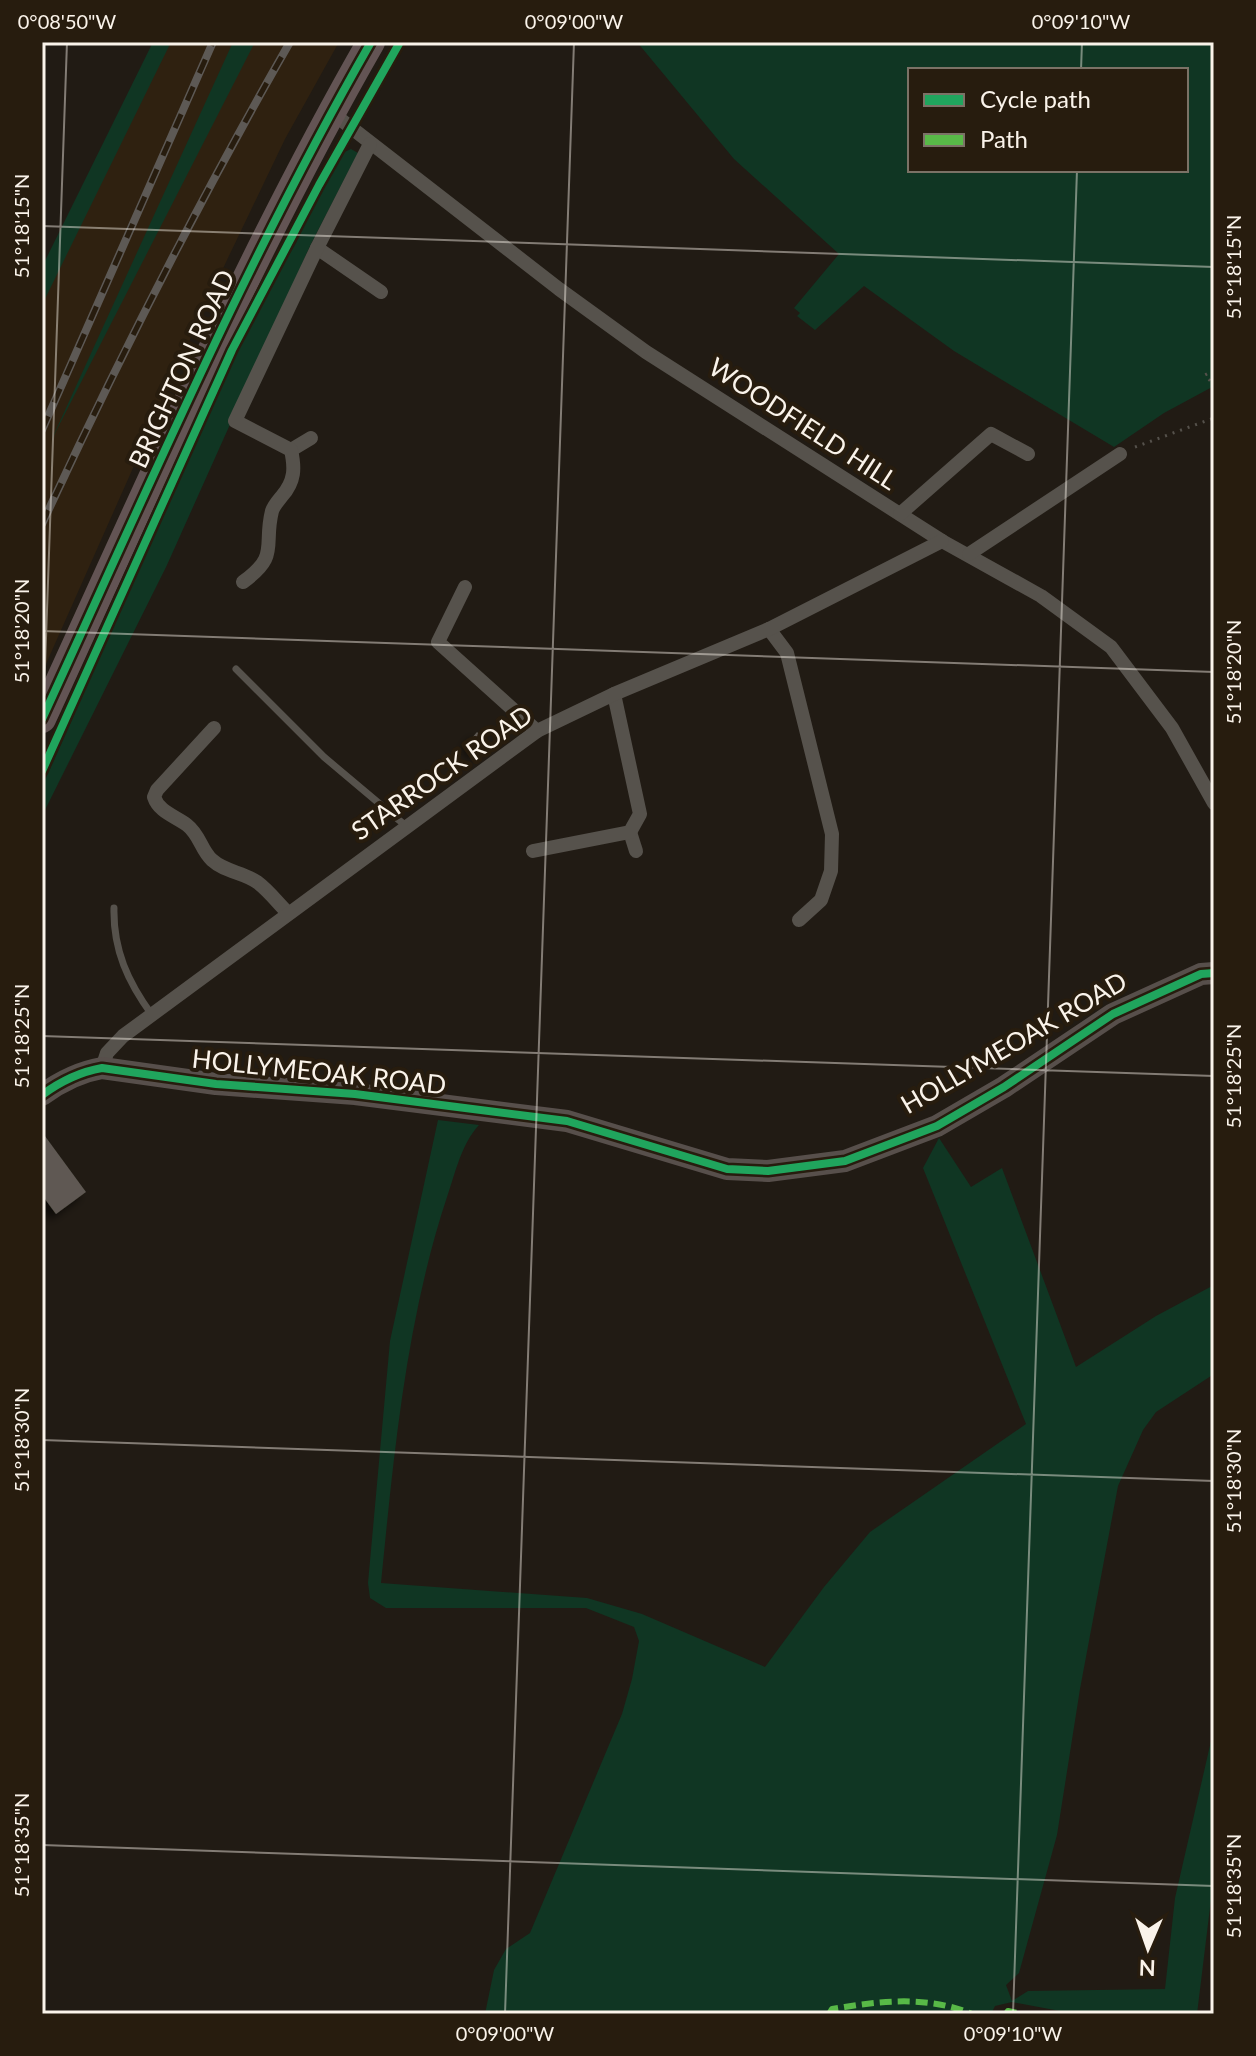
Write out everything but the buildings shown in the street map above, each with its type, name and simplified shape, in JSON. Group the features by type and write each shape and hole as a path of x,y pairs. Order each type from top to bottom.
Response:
{"highway":[{"name":"BRIGHTON ROAD","path":"51,726 230,310 341,120 371,42"}],"street":[{"name":"WOODFIELD HILL","path":"341,120 646,352 942,541 1041,596 1111,647 1172,728 1214,803"},
{"path":"291,450 235,421 370,144"},
{"path":"317,248 381,292"},
{"path":"900,514 991,434 1028,454"},
{"path":"291,450 311,438"},
{"path":"243,582 262,568 270,544 273,507 288,489 295,471 291,450"},
{"path":"969,554 1120,454"},
{"name":"STARROCK ROAD","path":"102,1068 107,1053 123,1036 537,731 614,694 769,629 942,541"},
{"path":"465,587 438,642 537,731"},
{"path":"769,629 787,653 832,834 831,871 821,900 799,920"},
{"path":"614,694 640,814 630,832 636,851"},
{"path":"214,728 157,790 154,797 156,805 189,826 198,836 206,854 220,867 256,881 288,913"},
{"path":"533,851 630,832"},
{"name":"HOLLYMEOAK ROAD","path":"42,1095 84,1071 102,1068 216,1084 384,1097 567,1121 727,1169 768,1171 845,1161 937,1126 1004,1087 1113,1014 1201,974 1214,973"}],"lane":[{"path":"236,669 324,757 406,826"},
{"path":"114,908 115,934 125,970 133,988 152,1015"}],"path":[{"path":"380,75 400,42"},
{"path":"341,120 373,89"},
{"path":"1214,370 1205,375 1214,385"},
{"path":"1120,454 1214,418"},
{"path":"42,771 51,726"}],"shaded area":[{"path":"157,42 339,42 285,139 204,308 42,673 42,295"}],"green space":[{"path":"153,42 171,42 42,305 42,267"},
{"path":"233,42 255,42 51,441"},
{"path":"637,42 1214,42 1214,386 1164,413 1114,447 954,351 864,286 815,330 797,316 800,313 794,308 839,254 734,159"},
{"path":"351,149 358,153 310,246 167,565 42,816 42,787 250,319 296,243 336,156"},
{"path":"438,1120 479,1125 456,1168 421,1291 397,1436 381,1583 587,1598 642,1614 765,1667 824,1587 870,1532 1026,1424 923,1168 939,1138 971,1187 1002,1168 1076,1367 1156,1316 1214,1285 1214,1374 1156,1412 1143,1430 1118,1486 1080,1689 1057,1835 1019,1973 1006,1985 1012,2001 1028,1991 1165,1989 1175,1898 1214,1728 1214,1875 1197,2014 1076,2014 1012,2002 995,2006 991,2014 485,2014 494,1970 506,1949 530,1933 622,1714 639,1641 634,1627 586,1608 386,1608 370,1598 368,1583 390,1341"}],"railway":[{"path":"42,430 213,42"},
{"path":"42,524 161,280 290,42"}],"marked path":[{"path":"829,2014 832,2009 903,2001 938,2004 972,2014"},
{"path":"1006,2014 1008,2011 1023,2014"}],"cycle path":[{"path":"42,719 240,292 325,124 371,42"},
{"path":"42,771 232,350 319,185 400,42"},
{"path":"42,1095 70,1078 102,1068 216,1084 355,1094 567,1121 727,1169 768,1171 845,1161 937,1126 1004,1087 1113,1014 1201,974 1214,973"}]}
